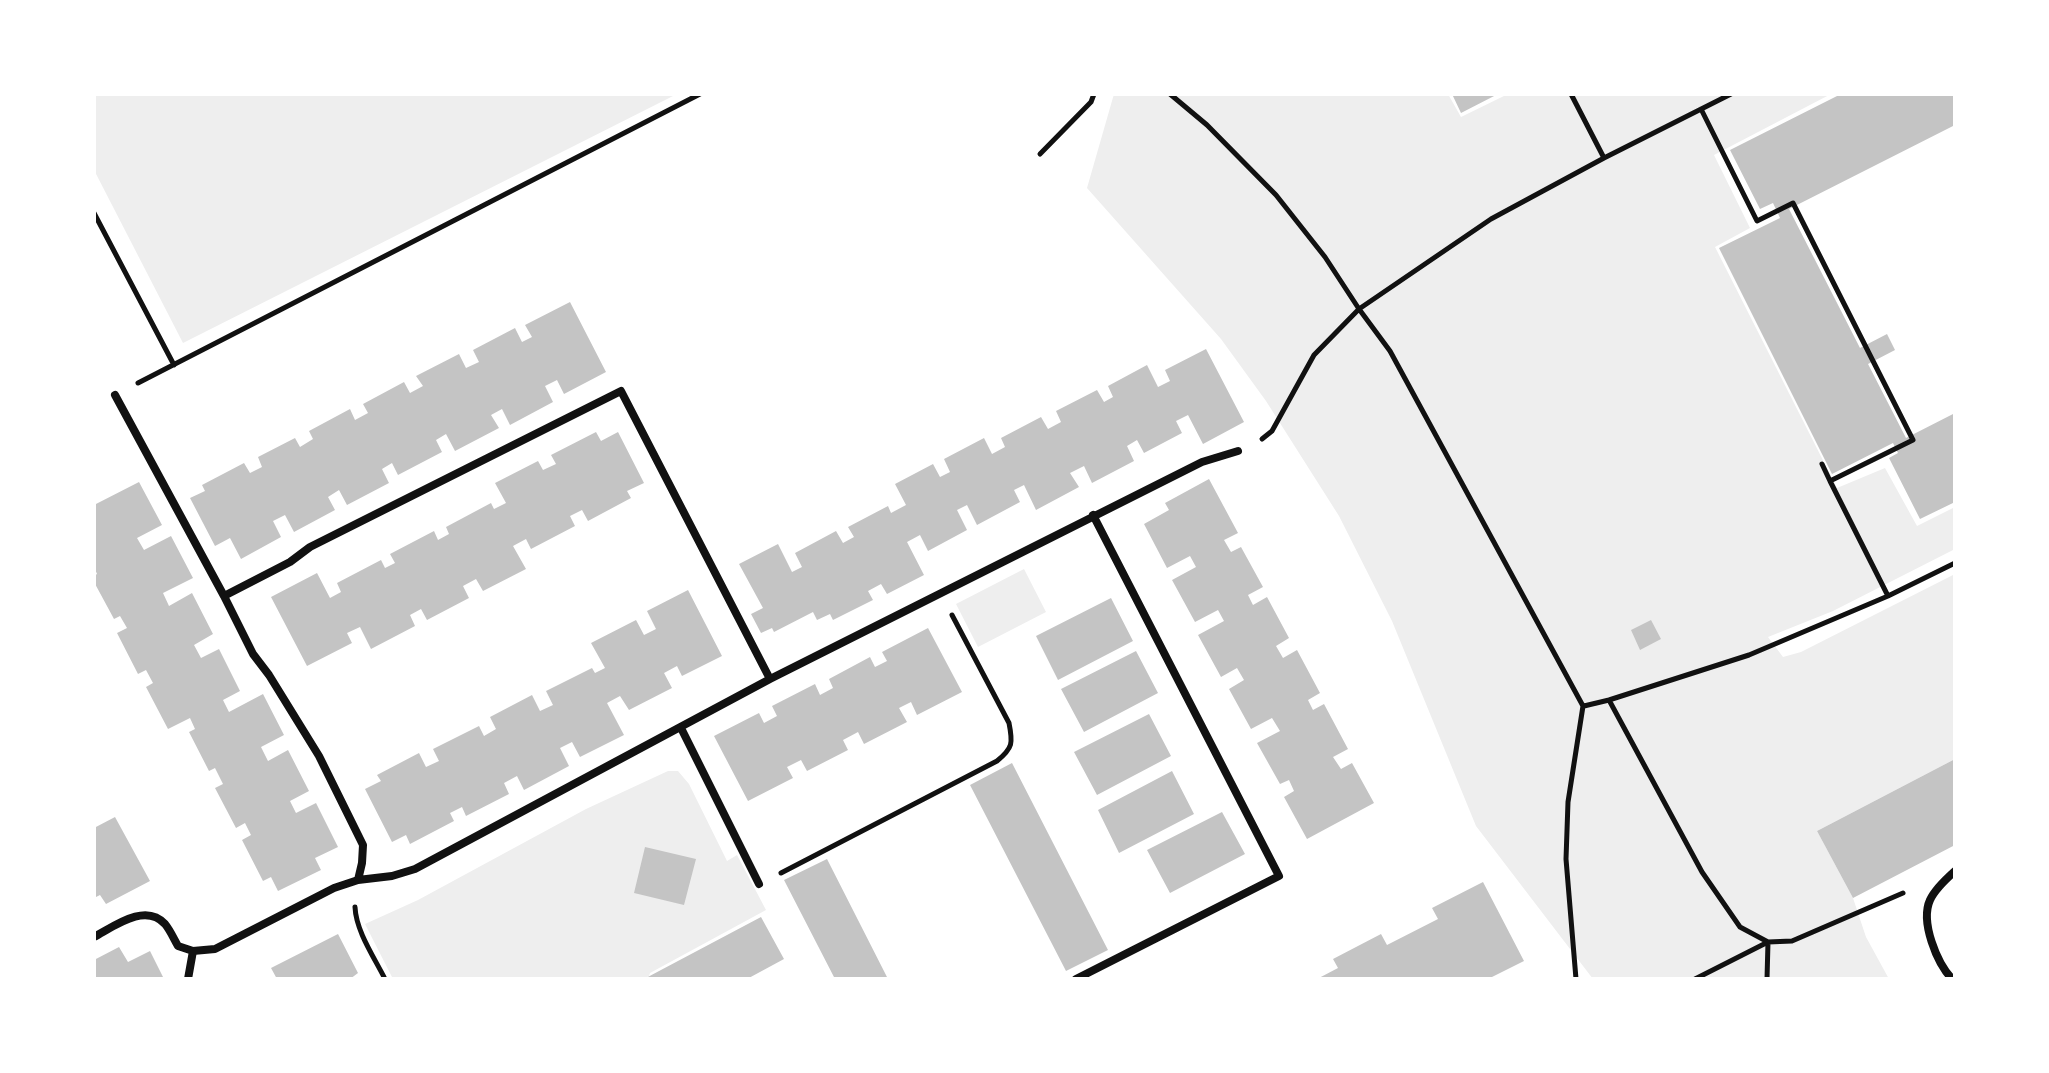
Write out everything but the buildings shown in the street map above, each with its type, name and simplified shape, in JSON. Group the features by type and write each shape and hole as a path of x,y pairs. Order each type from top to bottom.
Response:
{"street":[{"path":"224,596 290,562 310,547 621,391 770,679"},
{"path":"115,395 253,654 319,756 363,845 358,880"},
{"path":"94,937 137,915 164,922 178,946 193,951 215,949 334,888 415,869 770,679 1093,515 1202,462 1238,451"},
{"path":"1076,979 1279,876 1093,515"},
{"path":"681,728 759,884"},
{"path":"1952,979 1947,975 1927,931 1929,902 1955,871"},
{"path":"188,979 193,951"}],"path":[{"path":"115,395 700,94"},
{"path":"1040,154 1091,102 1094,94"},
{"path":"1170,94 1207,125 1276,195 1325,257 1390,351 1583,706 1568,802 1566,845 1576,979"},
{"path":"1571,94 1604,158"},
{"path":"1238,451 1272,431 1314,355 1359,309 1491,219 1731,94"},
{"path":"1701,109 1757,221 1793,203 1913,440 1830,481"},
{"path":"94,213 174,365"},
{"path":"1822,464 1888,596"},
{"path":"1583,706 1749,655 1888,596 1955,563"},
{"path":"759,884 997,761 1008,751 1012,739 1009,723 940,593"},
{"path":"1609,700 1702,872 1740,927 1768,942"},
{"path":"358,880 354,911 385,979"},
{"path":"1695,979 1768,942 1792,941 1875,906"},
{"path":"1767,979 1768,942"}],"shaded area":[{"path":"94,94 677,94 183,343 94,170"},
{"path":"1114,94 1448,94 1461,117 1508,94 1831,94 1714,155 1750,228 1715,247 1837,488 1885,468 1917,526 1955,507 1955,549 1833,611 1768,637 1783,657 1801,652 1955,574 1955,759 1817,831 1853,898 1866,937 1889,979 1593,979 1476,826 1392,621 1339,516 1266,401 1221,339 1087,188"},
{"path":"1024,569 1046,612 978,647 956,604"},
{"path":"668,771 678,771 689,784 727,861 737,855 766,910 644,979 393,979 365,924 418,900 586,809"}]}
